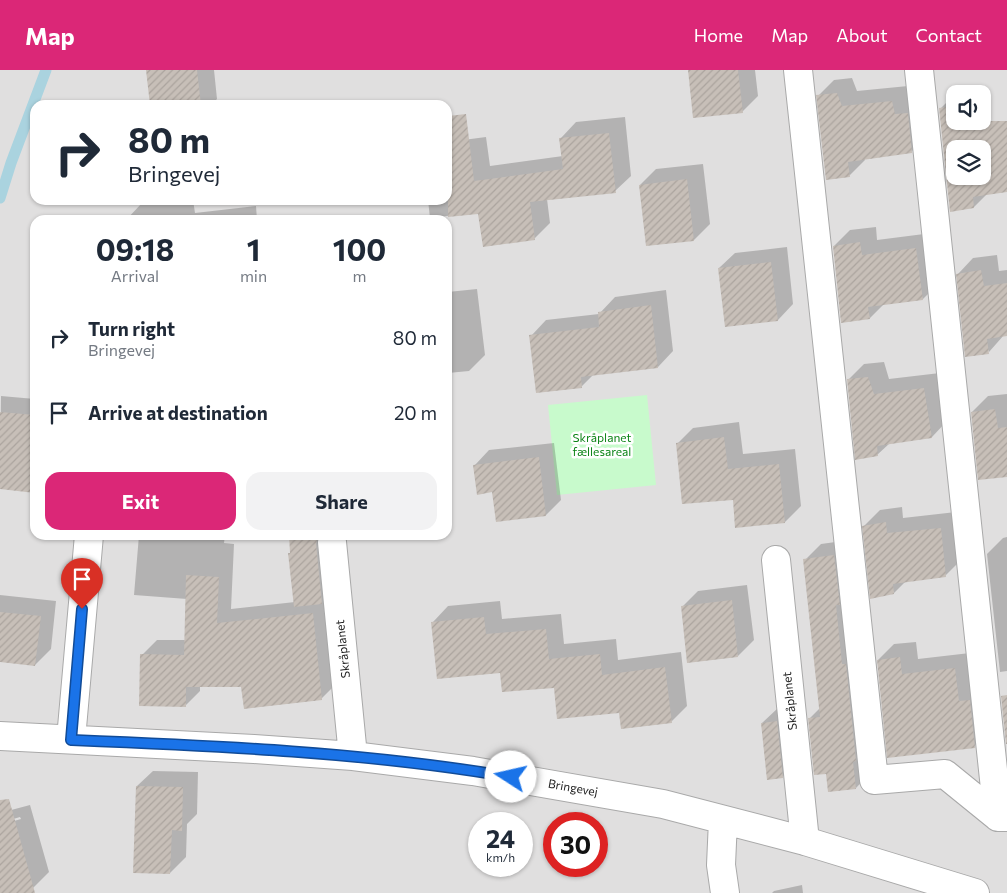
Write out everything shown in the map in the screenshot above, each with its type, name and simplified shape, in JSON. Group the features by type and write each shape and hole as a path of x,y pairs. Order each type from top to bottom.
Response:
{"street":[{"path":"798,70 874,780 945,774 1002,817"},
{"path":"919,70 1002,817"},
{"path":"71,740 89,540"},
{"name":"Skråplanet","path":"332,542 353,756"},
{"name":"Skråplanet","path":"776,560 804,841"},
{"name":"Bringevej","path":"0,736 353,756 502,776 663,804 804,841 975,893"},
{"path":"723,820 721,865 725,893"}],"shaded area":[{"path":"0,70 1007,70 1007,893 0,893"}],"green space":[{"name":"Skråplanet fællesareal","path":"647,395 656,485 557,495 548,405"}],"building":[{"path":"146,70 197,70 200,100 149,100"},
{"path":"688,70 738,70 743,113 693,118"},
{"path":"837,93 842,106 892,101 895,114 908,113 912,153 848,162 850,177 826,180 816,95"},
{"path":"946,107 946,130 991,130 991,121 1007,121 1007,192 973,197 974,208 950,212 947,185 991,185 991,140 946,140 946,174 939,108"},
{"path":"466,114 474,181 563,169 559,138 609,133 616,193 530,202 535,240 483,247 478,214 452,217 448,215 448,205 452,205 452,116"},
{"path":"687,179 694,241 646,246 639,185"},
{"path":"860,242 862,255 916,248 923,300 868,307 870,319 841,323 833,246"},
{"path":"771,262 778,321 725,327 718,268"},
{"path":"981,270 984,286 1007,283 1007,336 987,339 989,354 965,357 956,274"},
{"path":"651,305 658,368 581,377 582,388 536,393 529,335 599,327 598,312"},
{"path":"868,377 874,394 924,388 932,438 877,446 878,456 855,460 847,379"},
{"path":"995,409 998,428 1007,427 1007,477 978,480 971,412"},
{"path":"0,412 30,415 30,492 0,489"},
{"path":"724,437 728,469 779,464 785,523 735,528 733,500 682,504 676,443"},
{"path":"539,457 546,516 496,522 492,492 477,495 473,465"},
{"path":"886,522 887,533 941,528 946,577 893,584 894,594 870,599 862,526"},
{"path":"289,540 317,540 322,604 294,607 288,553 290,553"},
{"path":"834,555 840,605 836,605 842,664 846,664 856,761 853,762 856,789 828,792 826,774 814,775 808,718 820,717 803,559"},
{"path":"186,575 219,577 217,623 313,613 322,700 244,709 241,687 186,687 186,707 139,706 140,654 184,655"},
{"path":"732,600 738,657 687,663 681,606"},
{"path":"0,612 41,616 35,666 0,662"},
{"path":"484,617 486,634 546,629 549,659 600,654 602,675 665,667 672,723 621,729 619,713 557,719 554,688 502,692 500,673 437,679 431,622"},
{"path":"900,657 902,674 955,668 959,701 970,700 975,748 887,758 877,660"},
{"path":"1007,695 1007,744 1006,744 1001,696"},
{"path":"777,721 783,778 767,780 761,723"},
{"path":"136,786 183,787 182,831 172,830 170,874 133,873"},
{"path":"9,799 35,893 0,893 0,800"}],"waterway":[{"path":"35,100 46,70"},
{"path":"0,198 30,113"}],"route":[{"path":"82,609 71,740 353,756 511,777"}]}
